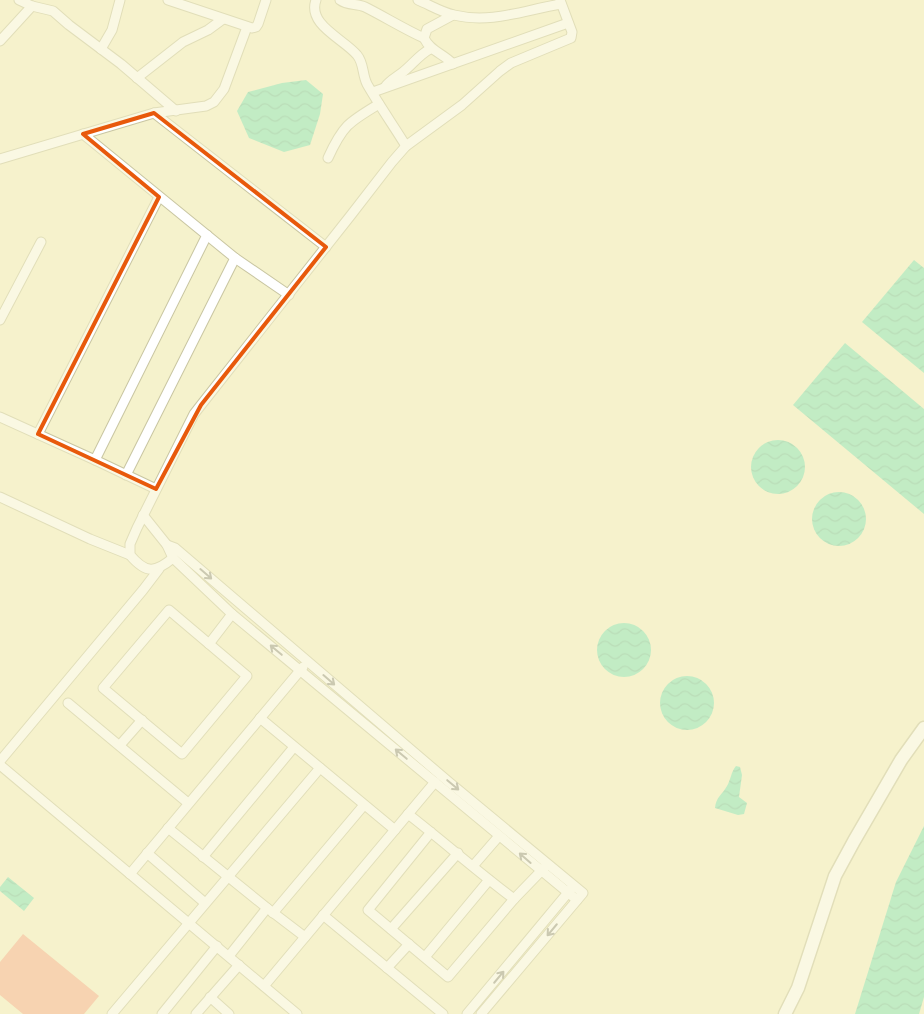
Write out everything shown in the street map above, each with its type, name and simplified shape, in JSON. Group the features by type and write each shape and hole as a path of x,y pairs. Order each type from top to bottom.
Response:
{"street":[{"path":"101,49 112,30 120,2 109,0"},
{"path":"168,0 192,4 223,19 247,27 256,27 266,0"},
{"path":"316,0 315,15 359,57 363,75 406,146"},
{"path":"340,0 349,5 364,6 390,22 424,38 430,49 445,56 453,64"},
{"path":"130,555 130,544 142,515 201,405 392,162 406,146 449,116 511,63 569,40 572,35 562,1 491,19 453,15 418,0"},
{"path":"0,41 27,3 48,9 101,49 176,111"},
{"path":"424,38 427,29 453,15"},
{"path":"137,78 183,42 208,30 223,19"},
{"path":"373,92 568,22"},
{"path":"0,159 154,113 206,106 214,102 224,89 247,27"},
{"path":"383,89 419,56 430,49"},
{"path":"328,158 336,139 345,127 358,116 380,104"},
{"path":"154,113 326,247"},
{"path":"83,134 235,258 289,295"},
{"path":"38,434 159,197"},
{"path":"95,460 207,235"},
{"path":"0,320 41,242"},
{"path":"126,475 235,258"},
{"path":"0,417 156,489"},
{"path":"0,497 90,539 130,555 148,570 159,569"},
{"path":"142,515 167,545 173,558 232,614 577,900"},
{"path":"167,545 175,548 583,893 481,1014"},
{"path":"173,558 159,569 0,763 297,1014"},
{"path":"169,610 248,676 182,754 142,720 103,688 169,610"},
{"path":"209,644 232,614"},
{"path":"130,874 308,662"},
{"path":"68,702 188,803"},
{"path":"260,718 395,830"},
{"path":"120,745 142,720"},
{"path":"785,1014 798,988 835,876 901,760 924,728"},
{"path":"203,857 294,747"},
{"path":"113,1014 227,876 320,768"},
{"path":"264,986 435,782"},
{"path":"229,956 364,805"},
{"path":"408,814 514,899"},
{"path":"168,828 305,937"},
{"path":"431,832 368,910 448,977 514,899 548,864"},
{"path":"473,866 499,836"},
{"path":"147,853 205,903"},
{"path":"391,929 458,853"},
{"path":"425,957 489,880"},
{"path":"468,1014 574,886"},
{"path":"323,915 443,1014"},
{"path":"387,968 409,944"},
{"path":"162,1014 217,946"},
{"path":"196,1014 239,965"},
{"path":"210,998 230,1014"}],"highlighted area":[{"path":"154,113 326,247 201,405 156,489 38,434 159,197 83,134"}],"shaded area":[{"path":"23,934 99,996 84,1014 23,1014 0,995 0,962"}],"water":[{"path":"306,80 323,94 320,114 310,145 284,152 249,138 237,111 248,92 282,83"},
{"path":"914,260 924,268 924,373 862,322"},
{"path":"845,343 924,409 924,514 793,405"},
{"path":"773,440 783,440 793,444 801,452 805,467 801,482 793,490 783,494 773,494 763,490 755,482 751,472 751,462 755,452 763,444"},
{"path":"834,492 844,492 854,496 862,504 866,519 862,534 854,542 844,546 834,546 824,542 816,534 812,524 812,514 816,504 824,496"},
{"path":"619,623 629,623 639,627 647,635 651,650 647,665 639,673 629,677 619,677 609,673 601,665 597,655 597,645 601,635 609,627"},
{"path":"682,676 692,676 702,680 710,688 714,703 710,718 702,726 692,730 682,730 672,726 664,718 660,708 660,698 664,688 672,680"},
{"path":"736,766 740,767 742,775 739,797 747,803 744,814 738,815 715,808"},
{"path":"924,826 924,997 919,1014 855,1014 896,882"},
{"path":"8,877 34,898 24,911 0,891 0,887"}]}
